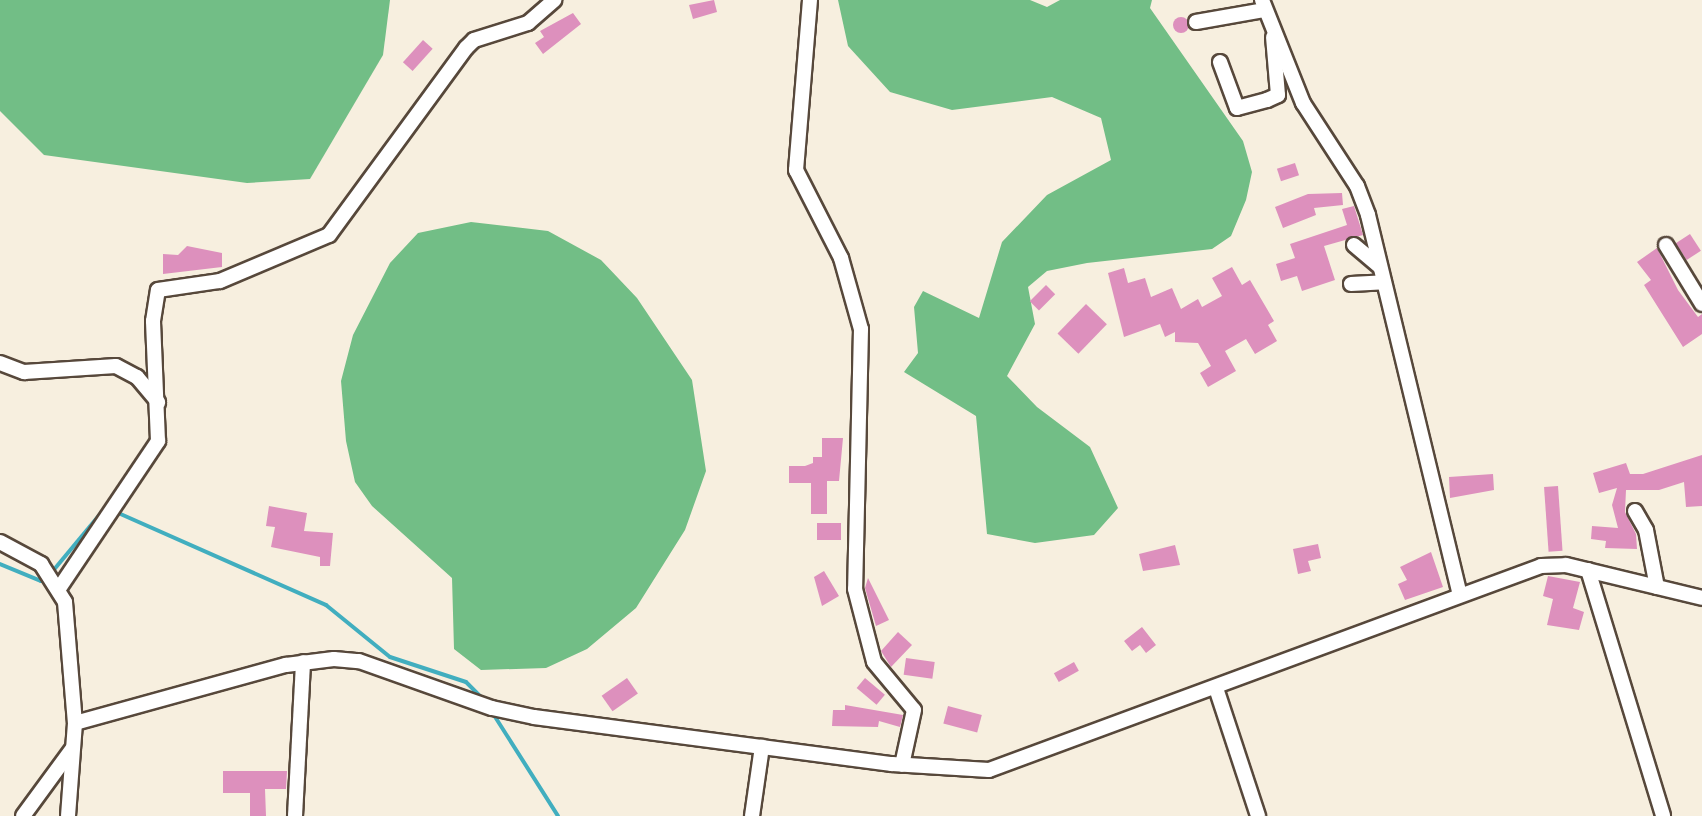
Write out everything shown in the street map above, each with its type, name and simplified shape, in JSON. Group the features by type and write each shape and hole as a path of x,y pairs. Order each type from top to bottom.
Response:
{"street":[{"path":"60,587 158,441 153,321 158,290 173,284 220,281 329,235 466,48 474,40 528,23 554,0"},
{"path":"810,0 796,170 841,258 861,329 855,589 874,662 914,710 902,765"},
{"path":"1196,22 1263,5 1303,103 1357,186 1384,282 1460,595"},
{"path":"1220,62 1237,108 1278,95 1270,43 1274,33"},
{"path":"1354,245 1380,267"},
{"path":"1666,245 1702,304"},
{"path":"1351,284 1384,282"},
{"path":"0,363 24,372 116,366 137,377 158,402"},
{"path":"1635,511 1646,530 1657,587"},
{"path":"0,542 41,564 60,587 75,723 68,816"},
{"path":"75,723 303,662 359,661 492,708 534,717 902,765 967,770 1008,765 1541,566 1588,570 1702,598"},
{"path":"1588,570 1663,816"},
{"path":"295,816 303,662"},
{"path":"1216,688 1258,816"},
{"path":"752,816 762,747"},
{"path":"23,816 73,748"}],"green space":[{"path":"0,0 390,0 383,55 310,179 247,183 44,155 0,111"},
{"path":"838,0 1030,0 1047,7 1060,0 1152,0 1150,8 1243,141 1252,172 1246,200 1231,236 1212,249 1087,263 1047,271 1028,287 1035,324 1007,376 1037,407 1090,447 1118,508 1094,535 1035,543 987,534 976,416 904,372 918,353 914,307 923,291 979,318 1002,242 1047,195 1111,160 1101,118 1052,97 952,110 890,92 848,46"},
{"path":"471,222 548,231 601,260 637,298 692,380 706,471 685,530 636,608 587,649 546,668 481,670 454,649 452,578 372,506 355,482 346,441 341,381 353,335 390,263 418,233"}],"building":[{"path":"714,0 717,12 693,19 689,5"},
{"path":"573,13 581,24 543,54 535,43 544,37 540,31"},
{"path":"1178,17 1184,17 1189,25 1187,31 1178,33 1173,28 1173,22"},
{"path":"423,40 433,49 413,71 403,62"},
{"path":"1295,163 1299,175 1281,181 1277,169"},
{"path":"1342,193 1343,205 1314,208 1316,215 1283,228 1275,207 1308,194"},
{"path":"1354,206 1363,235 1324,246 1335,280 1302,291 1297,276 1281,281 1276,264 1295,258 1290,244 1347,225 1342,209"},
{"path":"1690,234 1701,251 1687,260 1676,243"},
{"path":"187,246 222,253 222,267 163,274 163,254 178,255"},
{"path":"1657,248 1678,290 1698,317 1702,314 1702,334 1683,347 1644,285 1651,280 1637,262"},
{"path":"1232,267 1242,285 1250,280 1274,321 1268,325 1277,341 1255,354 1246,339 1225,351 1236,371 1208,387 1200,373 1211,366 1198,343 1175,342 1175,332 1165,337 1160,324 1124,337 1108,273 1124,268 1128,283 1145,278 1151,297 1172,288 1181,309 1198,299 1202,307 1222,296 1212,278"},
{"path":"1046,285 1055,294 1039,310 1030,301"},
{"path":"1086,304 1107,324 1078,354 1058,333"},
{"path":"822,438 843,438 839,481 827,481 827,514 811,514 811,483 789,483 789,466 805,466 813,463 813,457 822,457"},
{"path":"1702,455 1702,506 1686,507 1684,482 1659,490 1626,490 1625,512 1636,534 1637,549 1605,548 1606,541 1591,539 1592,526 1618,528 1612,505 1617,488 1599,493 1593,473 1626,463 1630,474 1643,474"},
{"path":"1493,474 1494,490 1450,498 1449,477"},
{"path":"1558,486 1563,551 1549,552 1544,487"},
{"path":"269,506 307,513 304,531 333,533 330,566 320,566 320,557 271,547 275,527 266,526"},
{"path":"817,523 841,523 841,540 817,540"},
{"path":"1318,544 1321,558 1308,561 1311,571 1298,574 1293,549"},
{"path":"1175,545 1180,565 1143,571 1139,554"},
{"path":"1431,552 1443,587 1405,600 1398,584 1407,580 1400,567"},
{"path":"824,571 839,596 822,606 814,577"},
{"path":"1548,576 1580,582 1573,608 1584,612 1579,630 1547,625 1553,599 1543,596"},
{"path":"868,578 889,620 876,626 865,588"},
{"path":"1142,627 1156,645 1146,653 1140,645 1132,651 1124,641"},
{"path":"898,632 912,645 891,667 881,651"},
{"path":"906,658 935,662 932,679 904,675"},
{"path":"1074,662 1079,671 1059,682 1054,673"},
{"path":"627,678 638,694 613,711 602,696"},
{"path":"865,678 885,695 877,705 857,688"},
{"path":"845,705 903,715 900,727 879,721 878,727 832,726 833,710 845,710"},
{"path":"948,706 982,715 977,732 943,723"},
{"path":"223,771 287,771 286,789 265,789 266,816 250,816 250,793 223,793"}],"waterway":[{"path":"52,572 102,512"},
{"path":"116,512 326,605 390,657 466,682 485,701"},
{"path":"0,564 41,581 45,578"},
{"path":"492,712 558,816"}]}
